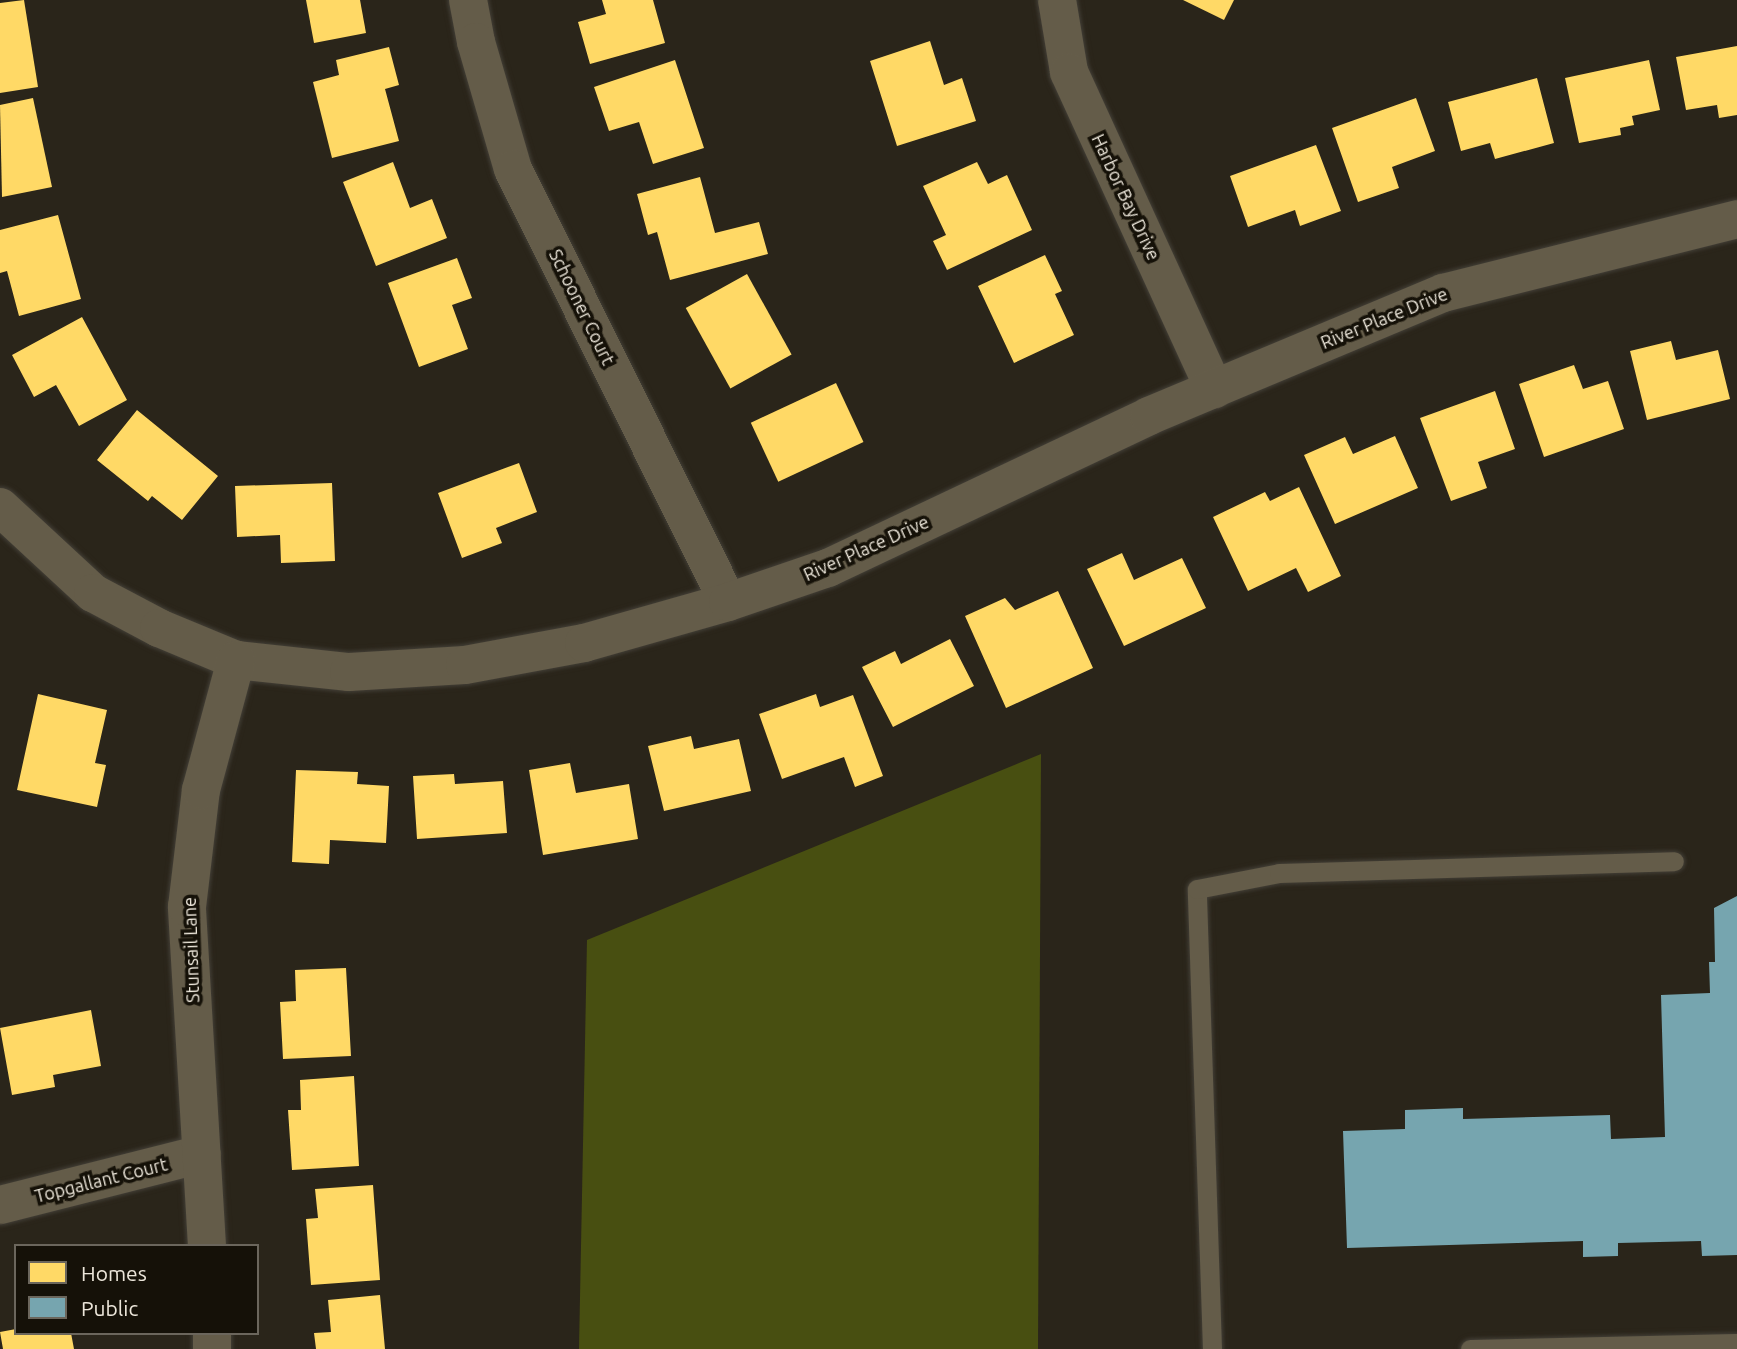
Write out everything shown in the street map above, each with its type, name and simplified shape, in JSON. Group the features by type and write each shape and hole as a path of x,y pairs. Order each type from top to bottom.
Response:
{"street":[{"name":"Schooner Court","path":"468,0 477,42 513,169 728,602"},
{"name":"Harbor Bay Drive","path":"1057,0 1069,72 1214,389"},
{"name":"River Place Drive","path":"0,508 93,593 159,628 236,660 349,672 465,665 584,643 728,602 828,568 1214,389 1443,293 1737,219"},
{"name":"Stunsail Lane","path":"207,1244 187,907 201,790 236,660"},
{"name":"Topgallant Court","path":"0,1205 202,1154"}],"lane":[{"path":"1212,1349 1197,889 1279,873 1674,861"},
{"path":"1469,1349 1737,1343"}],"green space":[{"path":"1041,754 1038,1349 579,1349 587,940"}],"building: Homes":[{"path":"24,0 38,87 0,93 0,3"},
{"path":"306,0 360,0 366,33 314,43"},
{"path":"602,0 653,0 665,43 590,64 578,22 606,14"},
{"path":"1183,0 1234,0 1224,20"},
{"path":"930,41 944,85 962,78 976,121 897,146 870,61"},
{"path":"1737,46 1737,115 1719,118 1717,105 1686,110 1676,57"},
{"path":"389,47 399,85 385,89 399,141 332,158 313,82 339,75 336,60"},
{"path":"675,60 704,148 653,164 639,122 609,131 594,87"},
{"path":"1649,60 1660,110 1632,116 1634,125 1620,128 1621,135 1579,143 1565,78"},
{"path":"1537,78 1554,143 1495,159 1490,143 1461,151 1448,102"},
{"path":"33,98 52,187 2,197 0,105"},
{"path":"1416,98 1435,151 1392,167 1399,188 1358,202 1332,128"},
{"path":"1316,145 1341,211 1300,226 1295,210 1248,227 1230,176"},
{"path":"393,162 410,208 432,199 447,238 376,266 343,182"},
{"path":"977,162 988,184 1007,175 1032,230 947,270 933,241 946,235 923,186"},
{"path":"700,177 715,233 759,222 768,254 670,280 657,232 648,235 637,194"},
{"path":"58,215 81,299 19,316 7,271 0,273 0,230"},
{"path":"1045,255 1062,291 1055,294 1074,335 1014,363 978,286"},
{"path":"457,258 472,298 452,305 468,349 419,367 388,283"},
{"path":"747,274 792,354 730,388 686,308"},
{"path":"82,317 127,400 79,426 56,385 34,397 12,355"},
{"path":"1671,341 1676,360 1718,350 1730,399 1647,420 1630,351"},
{"path":"1574,365 1583,389 1608,381 1624,429 1544,457 1519,384"},
{"path":"836,383 863,442 778,482 751,423"},
{"path":"1495,391 1515,449 1478,462 1487,488 1451,501 1420,418"},
{"path":"137,410 218,476 182,520 152,496 148,501 97,460"},
{"path":"1395,436 1418,488 1335,524 1304,455 1345,437 1353,454"},
{"path":"519,463 537,512 496,528 502,543 462,558 438,493"},
{"path":"332,483 335,561 281,563 280,535 237,537 235,486"},
{"path":"1299,487 1341,576 1308,592 1296,568 1248,591 1213,517 1265,492 1270,501"},
{"path":"1122,553 1134,580 1182,558 1206,608 1124,646 1087,569"},
{"path":"1058,591 1093,668 1006,708 965,616 1005,598 1015,610"},
{"path":"950,639 974,686 893,727 862,667 895,651 901,664"},
{"path":"38,694 107,710 95,763 106,765 97,807 17,790"},
{"path":"816,694 820,707 853,695 883,776 855,787 844,757 782,779 759,714"},
{"path":"691,736 694,749 739,739 751,791 664,811 648,746"},
{"path":"570,763 576,793 629,784 638,839 543,855 529,770"},
{"path":"296,770 358,772 357,784 389,786 386,843 330,840 329,864 292,862"},
{"path":"454,774 455,784 503,781 507,833 417,839 413,776"},
{"path":"346,968 351,1056 283,1059 280,1002 296,1001 295,970"},
{"path":"91,1010 101,1066 53,1075 55,1087 12,1095 0,1028"},
{"path":"354,1076 359,1166 292,1170 288,1110 301,1110 300,1080"},
{"path":"373,1185 380,1280 311,1285 306,1219 318,1218 315,1189"},
{"path":"380,1295 385,1349 316,1349 314,1333 331,1332 328,1300"},
{"path":"14,1329 14,1335 71,1335 74,1349 3,1349 0,1332"}],"building: Public":[{"path":"1737,896 1737,1255 1702,1256 1701,1241 1618,1243 1618,1256 1583,1257 1583,1241 1347,1248 1343,1131 1405,1129 1405,1110 1463,1108 1463,1119 1610,1115 1611,1139 1665,1137 1661,995 1710,993 1709,962 1715,962 1714,908"}]}
